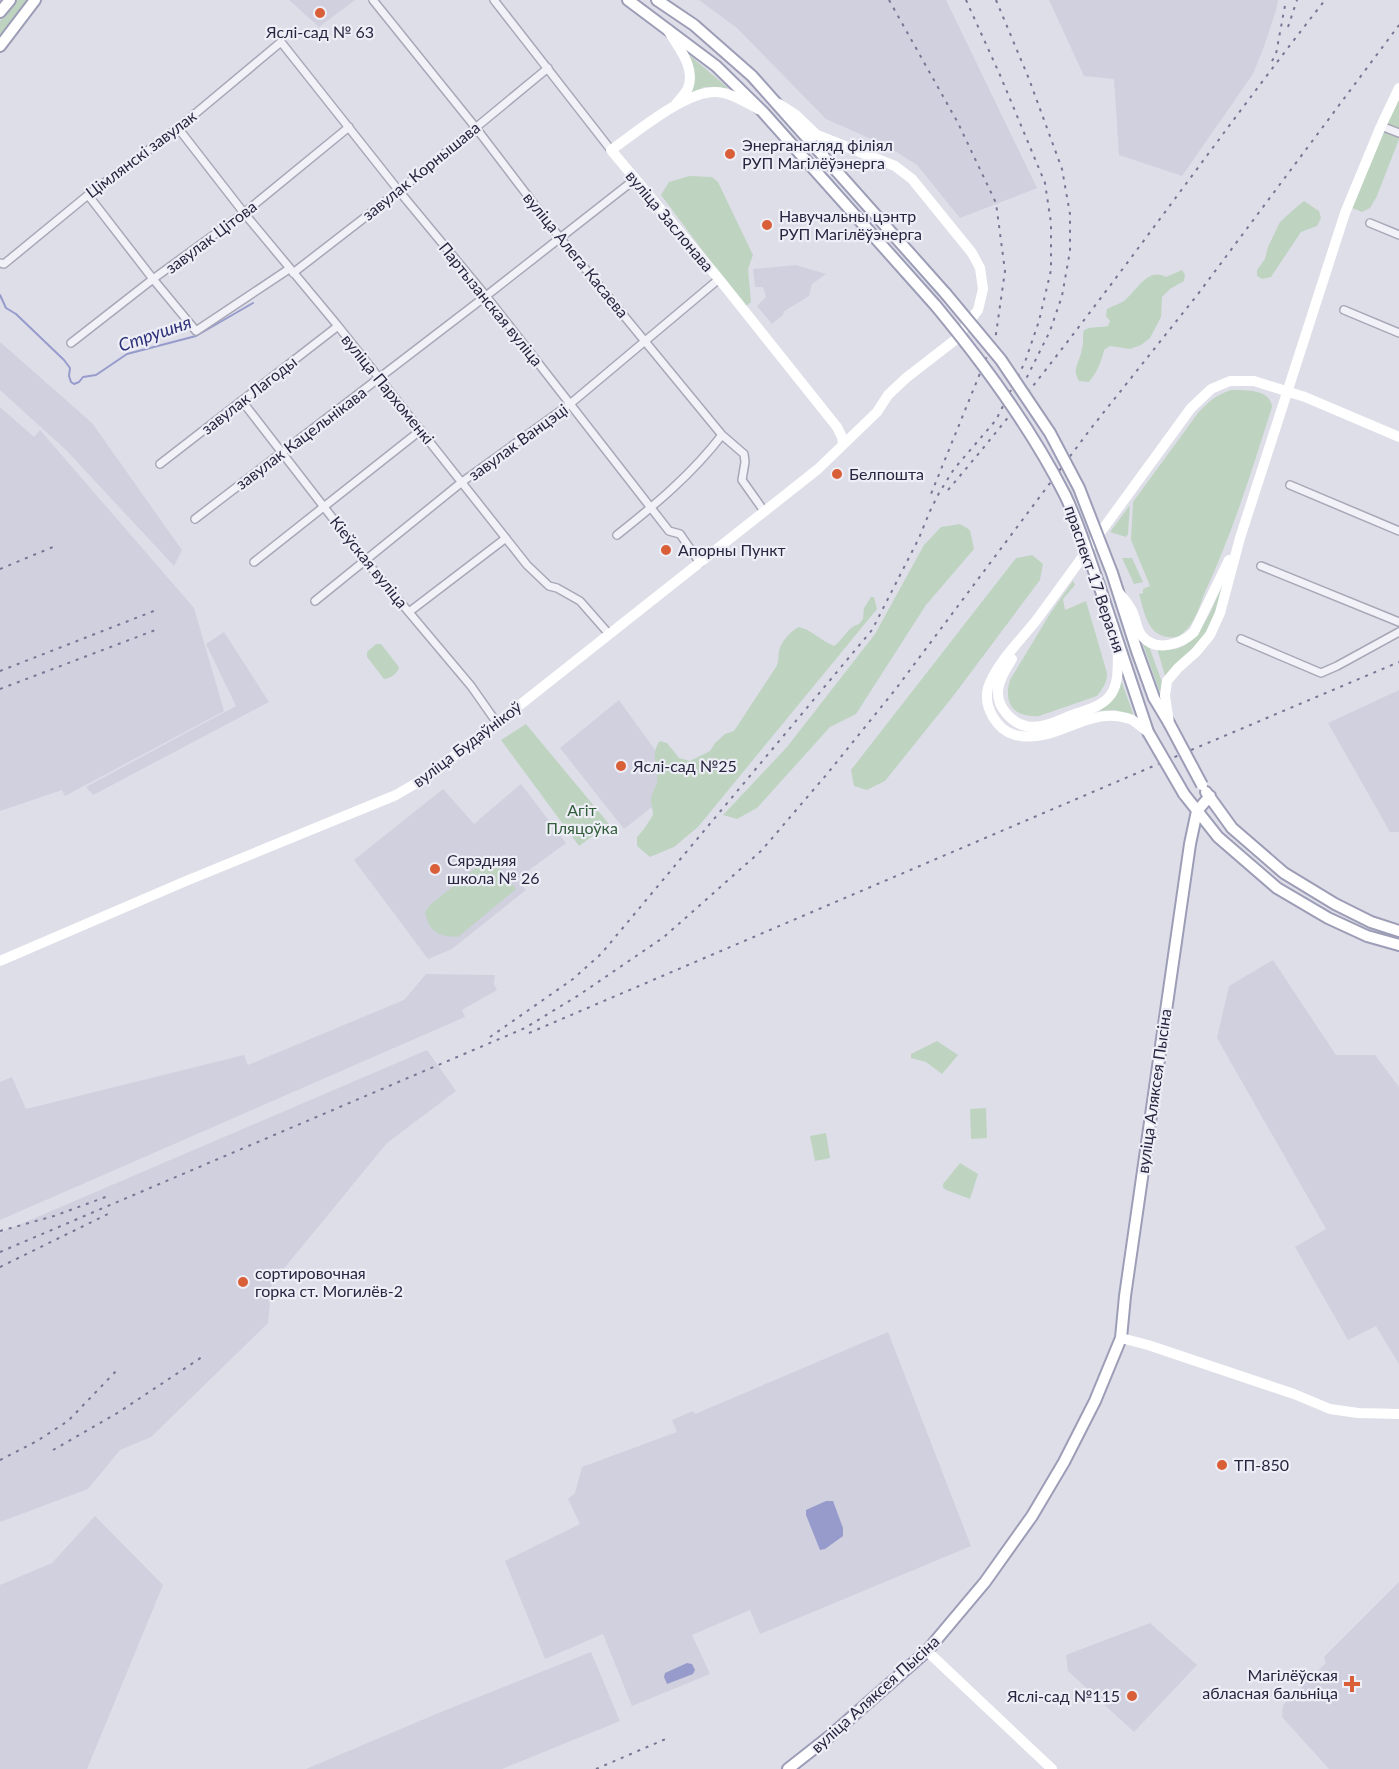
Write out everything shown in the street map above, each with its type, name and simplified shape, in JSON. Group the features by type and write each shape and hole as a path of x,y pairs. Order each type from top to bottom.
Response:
{"main road":[{"path":"0,12 10,0"},
{"path":"0,46 35,0"},
{"name":"праспект 17 Верасня","path":"628,0 716,66 763,112 936,306 980,360 1035,439 1065,497 1099,585 1148,732 1184,794 1218,837 1287,894 1328,918 1367,936 1399,945"},
{"name":"праспект 17 Верасня","path":"657,0 702,33 752,76 946,294 1001,360 1050,433 1079,488 1112,573 1151,688 1202,786 1232,828 1284,873 1335,904 1371,922 1399,931"},
{"path":"667,29 687,62 690,72 688,88 674,106"},
{"path":"1169,723 1165,696 1167,681 1210,635 1220,613 1240,538 1345,213 1399,88"},
{"path":"611,150 674,106 699,95 716,92 735,97 763,112"},
{"name":"вуліца Будаўнікоў","path":"0,961 186,881 396,795 425,778 818,469 877,412 888,394 956,340 978,310 983,289 980,268 972,253 912,179 895,166 817,135 796,115 773,100"},
{"name":"вуліца Заслонава","path":"611,150 719,279 837,427 843,444"},
{"path":"1148,732 1132,719 1110,715 1099,716 1045,735 1029,737 1012,734 998,724 989,709 987,691 994,673 1027,633 1191,408 1210,389 1230,381 1254,381 1305,397 1399,437"},
{"path":"1119,593 1131,608 1141,635 1148,640 1155,644 1168,645 1185,640 1194,632 1240,538"},
{"path":"1027,633 1002,675 998,693 1001,705 1010,718 1027,727 1044,726 1095,707 1108,699 1117,678 1118,644"},
{"name":"вуліца Аляксея Пысіна","path":"788,1769 831,1736 927,1651 985,1582 1032,1516 1064,1462 1089,1411 1120,1338 1190,844 1197,811 1210,796"},
{"path":"1190,844 1197,834 1205,832 1218,837"},
{"path":"1120,1338 1294,1394 1330,1409 1358,1413 1399,1414"},
{"path":"927,1651 1052,1769"}],"street":[{"name":"вуліца Алега Касаева","path":"373,0 476,128 560,238 722,435 744,454 742,480 764,511"},
{"name":"вуліца Заслонава","path":"494,0 611,150"},
{"name":"Партызанская вуліца","path":"281,42 486,296 669,531 680,534 700,563"},
{"name":"Цімлянскі завулак","path":"0,263 4,264 88,195 178,128 281,42"},
{"name":"завулак Корнышава","path":"153,279 196,331 291,271 399,191 548,68"},
{"path":"1381,126 1399,133"},
{"name":"завулак Цітова","path":"71,343 153,279 244,213 349,127"},
{"name":"вуліца Пархоменкі","path":"178,128 536,576 549,586 580,601 609,634"},
{"name":"завулак Кацельнікава","path":"195,519 634,180"},
{"path":"88,195 153,279"},
{"path":"1370,223 1399,235"},
{"name":"завулак Ванцэці","path":"315,601 462,482 570,404 719,279"},
{"path":"1344,310 1399,333"},
{"name":"завулак Лагоды","path":"160,464 338,326"},
{"name":"Кіеўская вуліца","path":"242,401 365,560 471,686 497,723"},
{"path":"254,562 421,430"},
{"path":"617,535 651,508 702,460 722,435"},
{"path":"1290,485 1399,531"},
{"path":"409,612 506,538"},
{"path":"1261,566 1399,621"},
{"path":"1241,639 1321,674 1399,632"}],"shaded area":[{"name":"Яслі-сад № 63","path":"289,0 355,0 319,27"},
{"path":"699,0 946,0 1037,188 960,218 917,165 887,146 826,119 737,28"},
{"path":"1049,0 1278,0 1253,74 1182,176 1119,155 1114,79 1084,76"},
{"path":"796,265 826,274 812,284 809,296 783,312 784,314 772,324 757,306 766,297 763,287 755,287 753,269"},
{"path":"0,342 92,423 182,550 174,566 66,450 0,390"},
{"path":"0,407 34,437 40,430 194,608 224,711 65,796 62,790 0,811"},
{"path":"224,632 269,702 93,795 86,787 236,706 206,644"},
{"path":"1399,690 1399,832 1390,832 1328,723"},
{"name":"Яслі-сад №25","path":"619,700 680,785 624,829 560,748"},
{"name":"Сярэдняя школа № 26","path":"521,784 566,843 517,879 526,890 452,949 428,959 354,860 443,789 474,824"},
{"path":"1273,960 1336,1055 1375,1055 1399,1087 1399,1364 1376,1326 1348,1340 1295,1247 1326,1229 1217,1038 1229,986"},
{"path":"426,974 495,975 494,984 497,990 462,1010 465,1017 0,1220 0,1082 12,1077 26,1109 244,1055 248,1065 404,1000"},
{"path":"427,1050 456,1091 387,1143 272,1283 268,1323 151,1437 120,1450 88,1489 0,1522 0,1233"},
{"path":"888,1332 971,1546 760,1634 750,1610 692,1635 710,1674 632,1706 603,1634 545,1659 505,1561 580,1524 568,1499 575,1493 582,1467 677,1432 672,1420 693,1411 695,1414"},
{"path":"95,1516 163,1585 87,1769 0,1769 0,1585 52,1563"},
{"name":"Магілёўская абласная бальніца","path":"1399,1582 1399,1769 1329,1769 1282,1717 1283,1705 1326,1663 1324,1657"},
{"name":"Яслі-сад №115","path":"1150,1623 1197,1665 1134,1732 1068,1671 1066,1655"},
{"path":"591,1652 620,1721 502,1769 306,1769 441,1712"}],"green space":[{"path":"17,0 29,0 0,35 0,21"},
{"path":"687,53 728,88 704,87 686,96"},
{"path":"1399,92 1399,139 1377,196 1370,208 1362,212 1352,208"},
{"path":"689,176 712,177 718,182 753,255 748,269 751,302 745,307 661,195 669,182"},
{"path":"1304,201 1319,211 1321,218 1317,226 1301,232 1271,277 1262,279 1257,276 1257,270 1265,259 1280,222"},
{"path":"1182,270 1185,275 1184,281 1162,297 1161,317 1150,338 1130,349 1110,346 1104,350 1102,359 1089,382 1079,381 1076,369 1083,347 1084,330 1108,326 1110,321 1106,316 1107,309 1124,301 1148,278 1153,275 1166,277"},
{"path":"1231,390 1262,394 1271,401 1272,407 1233,524 1197,614 1182,634 1167,637 1155,631 1147,621 1139,594 1150,586 1131,540 1133,502 1205,405"},
{"path":"1130,505 1126,537 1110,532"},
{"path":"960,524 970,530 974,549 926,605 856,714 830,727 757,808 737,819 723,815 787,747 875,634 924,545 941,527"},
{"path":"1032,555 1043,564 1040,580 954,695 885,781 867,790 854,786 851,770 1016,558"},
{"path":"1122,558 1132,558 1143,582 1134,584"},
{"path":"1225,580 1212,622 1199,643 1165,676 1157,648 1171,650 1183,646 1192,639 1208,617"},
{"path":"1073,581 1075,585 1063,599 1065,610 1086,601 1107,673 1105,683 1097,696 1039,716 1023,715 1012,708 1008,696 1010,680 1051,612"},
{"path":"871,597 874,597 877,609 698,827 674,847 650,857 637,846 637,837 653,815 651,798 657,782 655,751 660,741 667,743 679,758 690,761 710,751 725,734 734,731 776,667 780,648 789,634 799,627 834,646 848,630 863,619 864,608"},
{"path":"1142,642 1150,646 1162,682 1160,693"},
{"path":"376,644 381,644 399,667 389,678 384,679 367,657 367,652"},
{"path":"1121,680 1134,716 1115,710 1100,711 1099,708"},
{"name":"Агіт Пляцоўка","path":"526,724 609,824 579,846 501,740"},
{"path":"490,856 516,889 458,937 445,936 432,929 425,912 430,905"},
{"path":"937,1041 958,1055 942,1074 926,1062 911,1058 911,1054"},
{"path":"986,1108 987,1138 971,1139 970,1109"},
{"path":"826,1133 830,1158 815,1161 810,1136"},
{"path":"960,1163 978,1174 970,1199 943,1187"}],"water":[{"path":"826,1501 833,1501 843,1528 843,1536 820,1550 806,1510"},
{"path":"687,1663 692,1664 695,1670 693,1674 667,1684 665,1673"}],"waterway":[{"name":"Струшня","path":"0,295 6,308 16,314 64,360 70,368 69,376 74,384 83,377 96,375 127,354 196,336 253,303"}],"railway":[{"path":"889,0 958,123 996,203 1005,271 996,334 931,494"},
{"path":"490,1037 573,979 601,954 872,630 919,538 939,493 954,469 996,420 1025,362 1039,321 1051,270 1051,223 1045,183 966,0"},
{"path":"996,0 1029,79 1062,169 1070,214 1070,251 1062,296 1050,331 1017,397"},
{"path":"1272,61 1276,54 1286,0"},
{"path":"1288,27 1297,0"},
{"path":"948,490 1093,309 1325,0"},
{"path":"0,1252 525,1028 579,995 664,937 762,850 895,690 1092,427 1198,294 1399,25"},
{"path":"0,569 53,547"},
{"path":"0,671 159,609"},
{"path":"0,689 158,629"},
{"path":"529,1033 1399,662"},
{"path":"0,1231 54,1216 111,1195"},
{"path":"0,1267 110,1213"},
{"path":"53,1450 119,1412 202,1357"},
{"path":"0,1460 37,1441 68,1421 119,1368"},
{"path":"596,1769 668,1738"}],"place":[{"name":"Яслі-сад № 63","path":"320,13"},
{"name":"Энерганагляд філіял РУП Магілёўэнерга","path":"730,154"},
{"name":"Навучальны цэнтр РУП Магілёўэнерга","path":"767,225"},
{"name":"Белпошта","path":"837,474"},
{"name":"Апорны Пункт","path":"666,550"},
{"name":"Яслі-сад №25","path":"621,766"},
{"name":"Сярэдняя школа № 26","path":"435,869"},
{"name":"сортировочная горка ст. Могилёв-2","path":"243,1282"},
{"name":"ТП-850","path":"1222,1465"},
{"name":"Магілёўская абласная бальніца","path":"1352,1684"},
{"name":"Яслі-сад №115","path":"1132,1696"}]}
